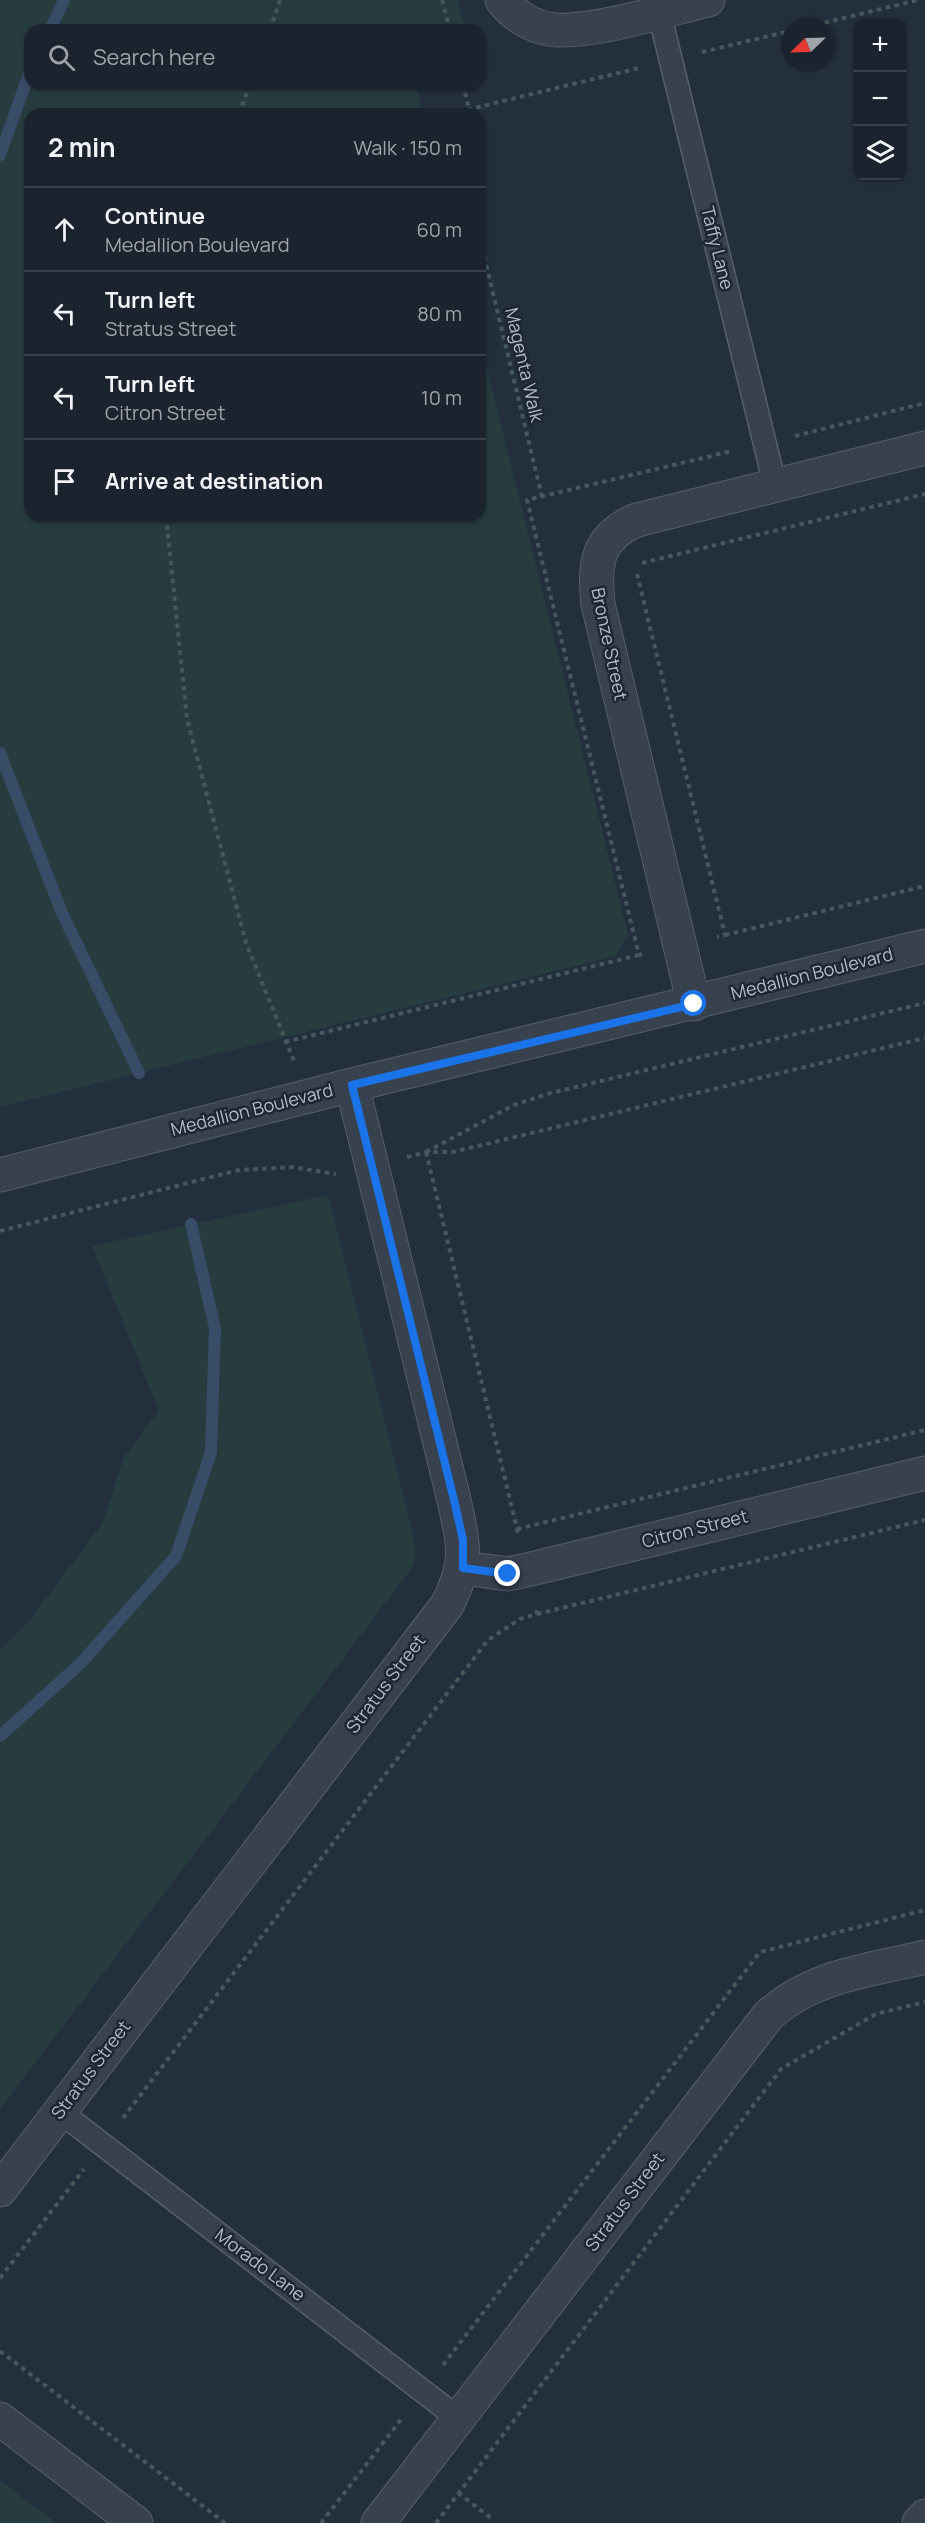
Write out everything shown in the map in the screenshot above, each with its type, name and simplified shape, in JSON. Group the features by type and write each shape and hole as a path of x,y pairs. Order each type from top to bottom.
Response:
{"street":[{"path":"502,0 521,18 537,26 556,30 580,29 708,0"},
{"name":"Bronze Street","path":"694,1004 598,604 595,581 603,545 612,534 637,520 925,448"},
{"name":"Medallion Boulevard","path":"0,1175 20,1168 352,1085 694,1004 925,946"},
{"name":"Stratus Street","path":"0,2190 447,1605 463,1568 463,1540 454,1500 352,1085"},
{"name":"Citron Street","path":"463,1568 508,1574 925,1473"},
{"name":"Stratus Street","path":"392,2518 459,2420 768,2016 801,1990 821,1982 925,1957"},
{"path":"0,2419 136,2523"},
{"path":"919,2523 925,2516"}],"lane":[{"name":"Taffy Lane","path":"659,12 775,485"},
{"name":"Morado Lane","path":"59,2112 459,2420"}],"path":[{"path":"272,24 280,0"},
{"path":"442,0 448,24"},
{"path":"835,20 918,0"},
{"path":"477,108 781,33"},
{"path":"241,108 248,90"},
{"path":"464,90 469,108"},
{"name":"Magenta Walk","path":"486,264 542,497"},
{"path":"764,443 925,404"},
{"path":"725,935 635,565 925,494"},
{"path":"167,522 187,719 246,943 285,1042 311,1096"},
{"path":"619,872 639,955"},
{"path":"285,1042 925,886"},
{"path":"925,1003 548,1094 514,1105 426,1152 453,1152 925,1038"},
{"path":"329,1163 335,1186"},
{"path":"0,1231 239,1170 292,1167 333,1174"},
{"path":"517,1529 925,1430"},
{"path":"537,1614 925,1520"},
{"path":"436,2523 781,2070 876,2014 925,2002"},
{"path":"0,2351 225,2523"},
{"path":"458,2493 491,2518"}],"green space":[{"path":"0,0 457,0 463,24 24,24 24,90 418,90 422,108 24,108 24,522 486,522 486,364 628,934 616,956 0,1107"},
{"path":"328,1195 414,1539 415,1558 412,1568 0,2109 0,1650 28,1622 102,1524 124,1457 159,1411 92,1246"},
{"path":"0,2480 56,2523 0,2523"}],"waterway":[{"path":"53,24 64,0"},
{"path":"0,155 24,88"},
{"path":"0,753 62,913 139,1073"},
{"path":"0,1736 80,1664 176,1556 211,1452 215,1328 191,1224"}],"route":[{"path":"508,1574 463,1568 463,1540 454,1500 352,1085 694,1004"}]}
